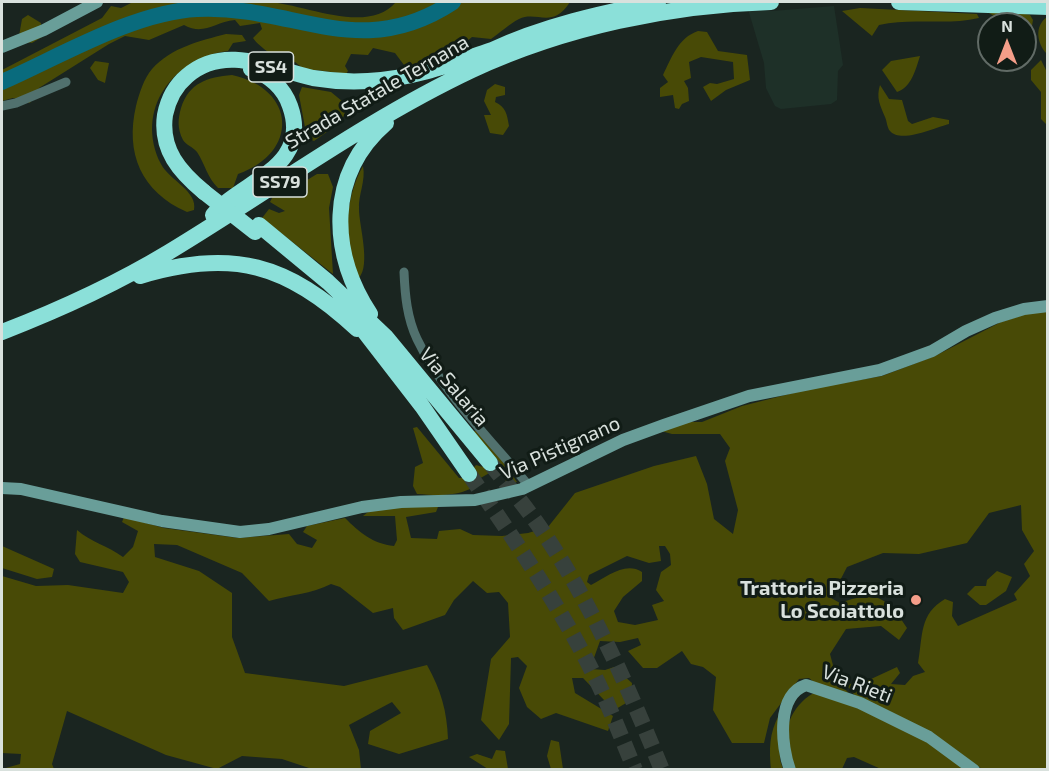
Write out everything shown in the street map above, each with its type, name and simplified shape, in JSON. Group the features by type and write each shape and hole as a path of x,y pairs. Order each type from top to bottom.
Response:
{"highway":[{"name":"SS4","path":"207,189 177,167 169,150 164,126 168,103 176,88 188,75 202,66 217,61 240,59 326,80 379,80 426,72 557,26 658,2"},
{"path":"380,341 346,267 340,239 342,199 354,166 376,131 427,93 522,49 618,22 679,10 771,2"},
{"path":"899,2 1047,8"},
{"name":"Strada Statale Ternana","path":"133,271 213,216 417,88 492,50"},
{"path":"213,216 223,203 271,173 285,156 291,141 293,116 288,100 272,80 249,68 225,66 203,73 184,90 175,105 171,122 176,148 207,189 257,228 328,282 380,341"},
{"name":"Strada Statale Ternana","path":"2,332 67,306 167,253 390,113 427,93"},
{"path":"102,288 183,264 213,262 254,267 276,273 312,291 380,341"},
{"name":"Via Salaria","path":"380,341 490,463"},
{"name":"Via Salaria","path":"380,341 469,474"}],"street":[{"path":"2,47 44,30 97,2"},
{"path":"2,106 34,97 66,82"},
{"path":"404,272 405,303 416,338 436,373 529,486"},
{"name":"Via Pistignano","path":"2,488 21,489 162,521 240,532 269,529 362,507 400,502 475,500 529,486 623,440 664,425 750,396 880,370 932,351 966,331 995,318 1024,309 1047,306"},
{"name":"Via Rieti","path":"790,770 783,737 784,719 790,696 798,688 806,685 860,703 929,737 974,770"}],"shaded area":[{"path":"133,2 267,2 352,17 384,12 396,2 570,2 557,15 519,19 491,39 472,37 449,56 431,66 404,65 395,53 373,48 368,55 351,54 345,66 348,71 346,74 306,71 295,62 285,65 277,63 253,38 262,29 260,23 240,26 235,20 203,29 184,25 149,40 125,36 109,44 39,88 30,103 13,98 2,101 2,70 102,18 111,6 121,8"},
{"path":"834,6 843,65 838,71 837,100 831,104 781,109 775,106 766,88 764,63 748,9 772,11"},
{"path":"860,8 977,14 977,18 879,25 872,36 842,11"},
{"path":"28,15 41,23 42,37 32,43 24,42 19,36 22,19"},
{"path":"1047,17 1047,54 1038,35 1040,25"},
{"path":"698,31 707,32 718,51 747,55 750,80 726,90 711,101 703,87 710,83 717,84 734,79 733,62 701,57 689,62 691,78 684,81 688,88 689,101 682,104 679,109 675,108 673,95 660,97 660,88 668,82 663,75 681,43"},
{"path":"226,34 242,35 246,41 233,43 228,51 208,56 191,64 164,90 156,106 152,125 154,144 165,170 192,197 194,210 187,212 158,194 140,169 133,140 136,106 147,77 160,61 177,50"},
{"path":"920,56 915,72 906,87 897,92 882,70 891,61"},
{"path":"1041,60 1047,72 1047,125 1041,119 1041,92 1031,80 1031,72 1037,72 1037,64"},
{"path":"95,61 109,63 105,83 98,80 90,68"},
{"path":"232,75 253,82 269,93 279,107 282,122 280,137 272,152 258,164 238,174 233,188 218,188 197,152 183,140 179,128 179,116 184,99 194,87 215,77"},
{"path":"495,84 505,87 505,95 496,97 495,102 504,109 508,118 509,126 503,135 490,133 484,115 491,115 484,101 487,90"},
{"path":"880,85 889,99 902,100 908,121 912,124 933,117 949,120 949,124 910,135 895,135 889,130 880,105 878,94"},
{"path":"302,87 331,92 348,106 341,122 314,141 307,138 299,95"},
{"path":"363,166 364,177 359,209 364,264 359,278 350,252 348,222 352,192"},
{"path":"317,174 328,174 333,187 329,208 333,274 262,218 269,209 279,213 285,211 270,202 274,194 284,194"},
{"path":"1047,311 1047,769 982,769 947,744 861,703 848,687 850,684 871,679 897,667 900,673 891,684 905,685 913,676 925,672 918,663 924,626 931,612 945,599 953,602 952,616 958,626 1017,600 1014,594 1030,576 1024,564 1034,551 1022,530 1021,505 989,513 967,543 919,554 883,553 847,567 831,598 840,603 863,597 879,599 893,609 907,628 899,640 881,626 846,629 830,654 837,680 853,698 821,688 809,678 799,679 770,718 764,743 732,743 713,710 716,677 703,667 691,664 682,651 657,668 643,668 628,651 641,645 638,638 620,642 600,641 590,669 605,670 614,667 632,683 631,700 616,709 583,678 572,678 575,693 613,716 608,731 556,713 541,719 527,707 519,688 527,666 518,657 511,658 509,724 499,740 481,720 491,659 510,637 508,603 499,592 487,593 473,581 454,600 445,615 403,630 394,618 393,608 373,613 340,587 331,584 269,601 242,573 177,545 154,544 155,557 199,571 232,593 232,637 245,673 344,686 427,665 442,701 448,739 399,754 368,744 370,731 401,713 392,702 349,725 359,750 361,769 312,769 282,759 242,756 217,769 166,755 67,711 52,764 54,769 2,769 20,764 21,754 2,753 2,576 36,586 68,585 123,593 129,582 123,572 80,562 75,554 77,530 123,557 133,547 138,531 122,522 124,517 164,528 238,538 289,534 297,544 312,548 317,540 303,532 307,526 345,518 379,543 394,546 397,540 395,516 363,516 370,511 389,506 438,507 436,512 406,517 411,538 437,539 439,531 460,529 473,535 502,536 528,533 548,527 575,493 654,466 696,456 707,484 714,519 733,534 738,510 725,461 730,448 720,434 672,434 661,431 689,422 702,422 742,406 809,389 882,376 935,356 1001,322 1026,314","holes":["659,546 665,546 670,554 671,565 661,572 656,590 664,601 652,605 658,620 635,625 618,622 614,611 623,597 642,581 642,572 636,569 623,569 591,585 587,582 589,575 627,556 649,563 661,561"]},
{"path":"417,427 459,478 465,478 476,465 483,467 470,431 482,431 517,482 506,485 505,472 500,467 470,484 470,489 464,492 443,495 417,494 413,486 415,467 423,463 413,428"},
{"path":"2,546 54,569 52,577 37,579 2,568"},
{"path":"997,571 1012,577 1006,591 986,605 980,605 967,594 975,586 986,586 987,580"},
{"path":"817,691 917,733 966,769 881,769 854,757 847,758 842,769 795,769 788,752 788,724 802,702"},
{"path":"779,715 780,760 783,769 771,770 770,742"},
{"path":"551,740 559,742 563,769 551,769 547,756"},
{"path":"496,750 505,751 508,769 488,769 469,757 477,754 492,759"}],"waterway":[{"path":"2,82 97,37 148,18 173,12 197,9 232,10 326,27 356,30 387,29 419,20 453,2"}],"tunnel":[{"path":"490,463 537,523 578,589 623,678 662,770"},
{"path":"469,474 521,551 570,630 599,685 635,770"}],"place":[{"name":"Trattoria Pizzeria Lo Scoiattolo","path":"916,600"}]}
